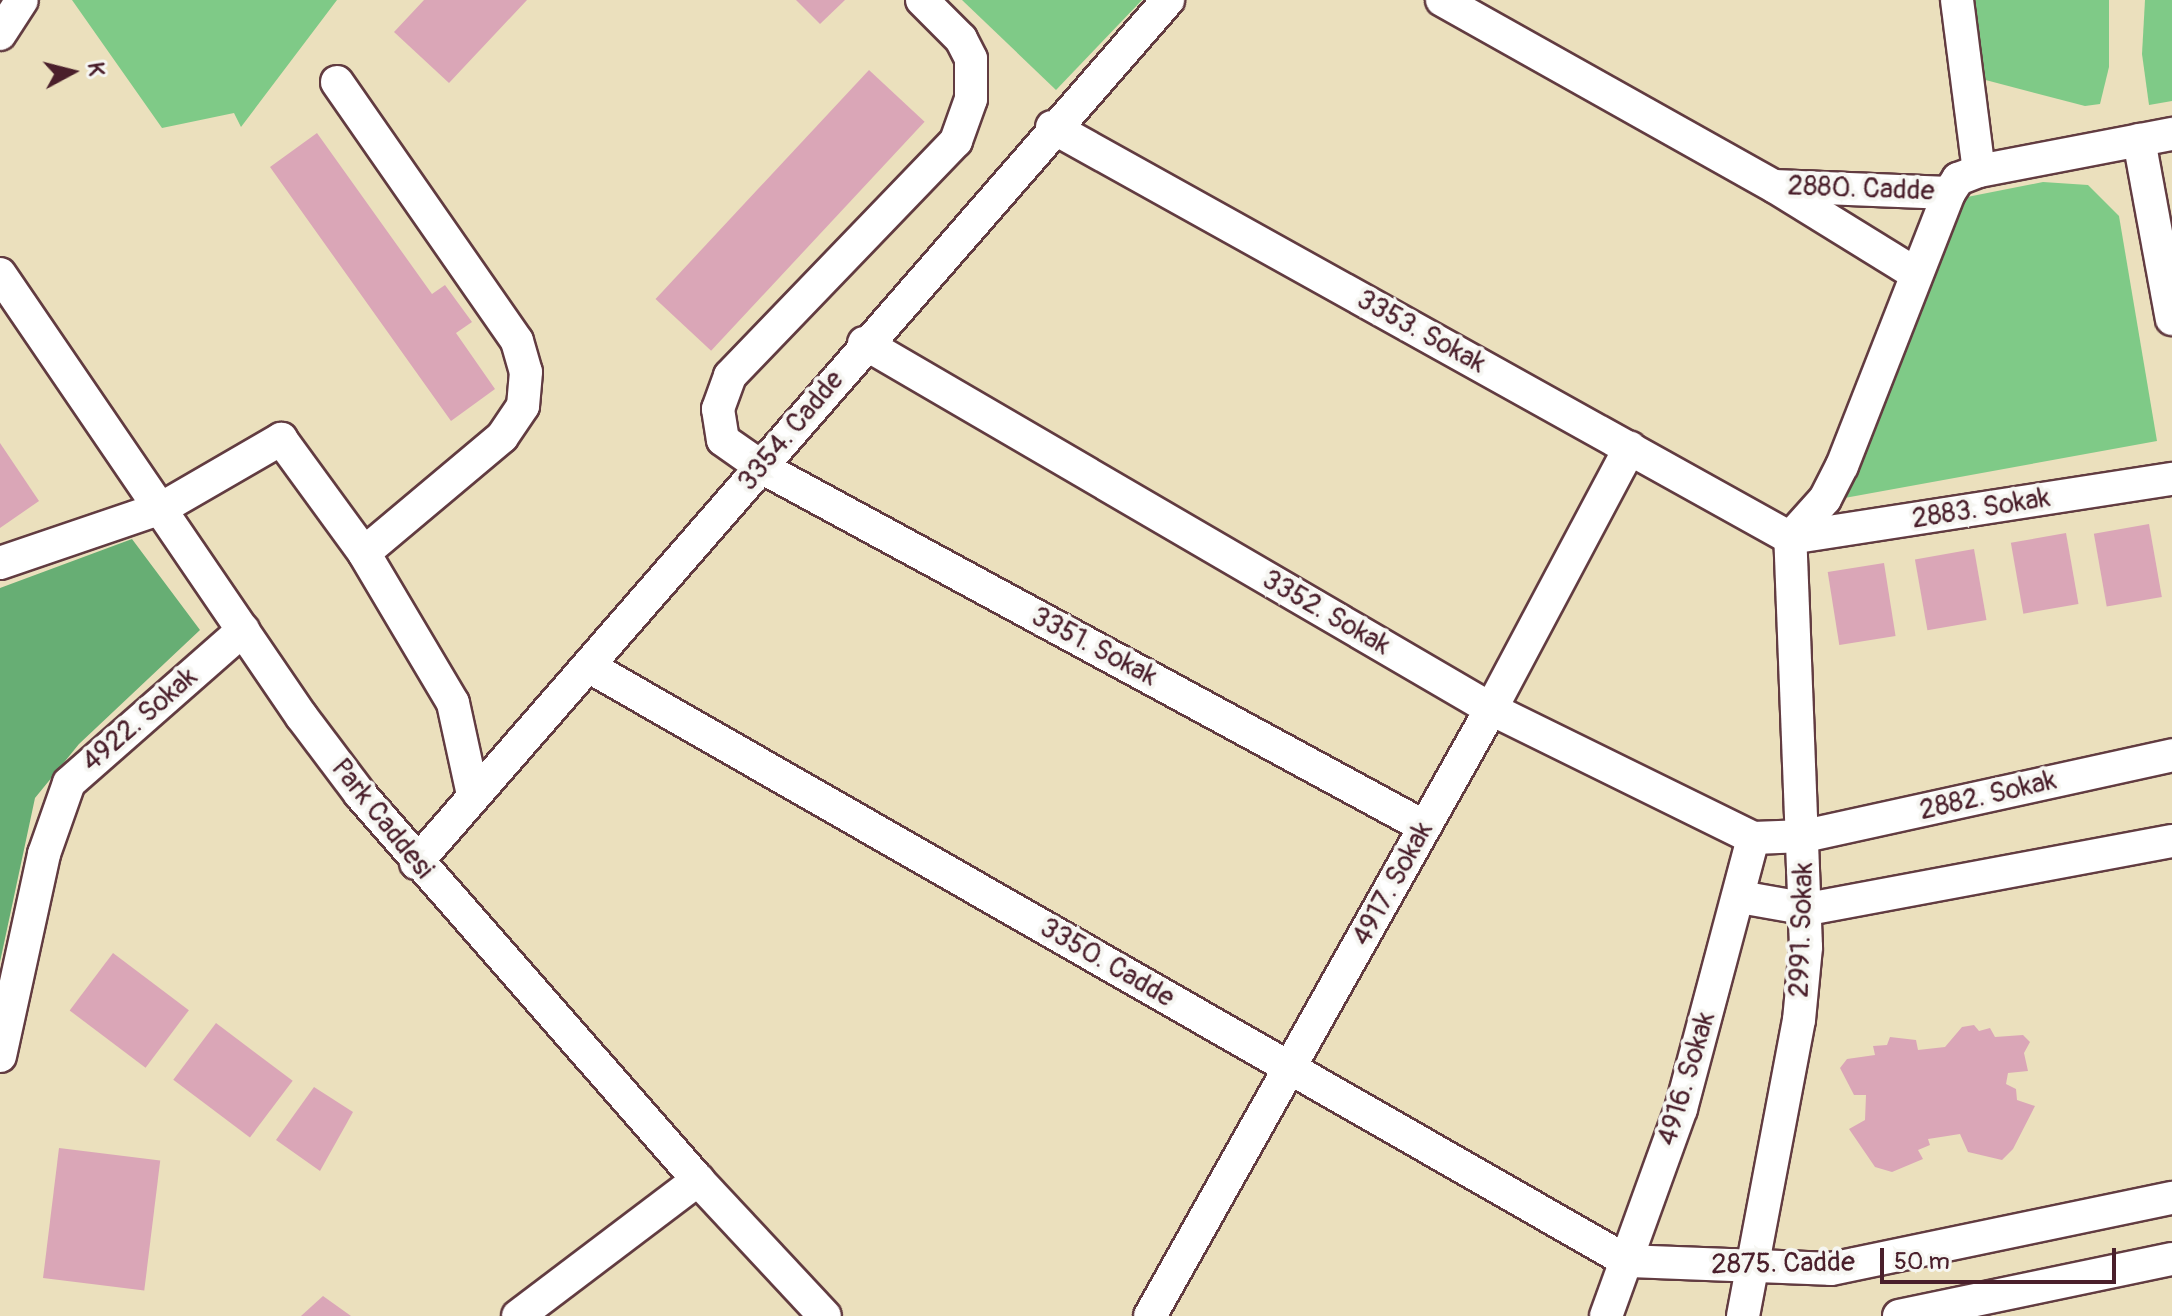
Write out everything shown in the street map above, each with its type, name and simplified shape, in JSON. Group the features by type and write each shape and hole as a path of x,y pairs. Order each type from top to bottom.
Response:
{"street":[{"path":"0,34 22,0"},
{"name":"3351. Sokak","path":"922,0 961,39 971,59 971,99 956,141 730,376 718,409 723,440 763,468 1425,827"},
{"name":"3354. Cadde","path":"416,863 763,468 864,343 1052,127 1168,0"},
{"name":"2880. Cadde","path":"1442,0 1774,186 1949,193 1958,179 1979,171 2172,134"},
{"path":"1957,0 1979,171"},
{"path":"337,82 517,341 526,372 523,406 502,437 364,553"},
{"name":"3353. Sokak","path":"1052,127 1790,538"},
{"path":"2139,140 2172,319"},
{"path":"1774,186 1916,274"},
{"path":"1790,538 1825,499 1842,466 1949,193"},
{"name":"Park Caddesi","path":"0,274 302,717 416,863 698,1180 825,1316"},
{"name":"3352. Sokak","path":"864,343 1491,709 1753,838 1805,836"},
{"path":"0,563 162,508 281,439 364,553 453,703 473,795"},
{"name":"4917. Sokak","path":"1150,1316 1491,709 1630,448"},
{"name":"2883. Sokak","path":"1790,538 2172,479"},
{"name":"2991. Sokak","path":"1743,1316 1799,1020 1808,909 1790,538"},
{"name":"4922. Sokak","path":"0,1056 44,854 69,783 243,630"},
{"name":"3350. Cadde","path":"588,666 1627,1261"},
{"name":"2882. Sokak","path":"1805,836 2172,755"},
{"name":"4916. Sokak","path":"1606,1316 1681,1109 1740,897 1753,838"},
{"path":"1740,897 1808,909 2172,841"},
{"path":"518,1316 698,1180"},
{"name":"2875. Cadde","path":"1627,1261 1751,1269 1860,1265 2172,1198"},
{"path":"1899,1316 2172,1259"}],"green space":[{"path":"72,0 337,0 241,127 234,113 162,128"},
{"path":"962,0 1142,0 1056,90"},
{"path":"1973,0 2109,0 2109,67 2100,104 2085,106 1978,78"},
{"path":"2145,0 2172,0 2172,101 2149,105 2142,54"},
{"path":"2043,182 2088,185 2119,216 2157,441 1839,499 1962,198"},
{"path":"132,539 200,630 79,744 35,798 0,962 0,588"}],"building":[{"path":"424,0 527,0 449,83 394,32"},
{"path":"796,0 845,0 820,24"},
{"path":"869,70 925,122 711,351 656,299"},
{"path":"317,133 432,294 445,285 472,322 456,333 495,389 451,421 270,167"},
{"path":"0,443 39,501 0,528"},
{"path":"2149,524 2162,597 2107,607 2094,534"},
{"path":"2066,533 2079,604 2023,614 2011,543"},
{"path":"1974,549 1987,620 1927,630 1915,559"},
{"path":"1884,563 1896,636 1839,645 1828,572"},
{"path":"113,953 189,1010 146,1068 70,1011"},
{"path":"216,1023 293,1081 250,1137 173,1080"},
{"path":"1974,1025 1979,1031 1990,1028 1995,1037 2023,1035 2030,1042 2024,1053 2028,1071 2008,1073 2006,1084 2016,1089 2017,1100 2035,1106 2013,1149 2002,1160 1968,1152 1960,1134 1928,1139 1930,1145 1918,1150 1923,1159 1892,1172 1875,1167 1849,1129 1865,1120 1866,1095 1854,1095 1840,1068 1847,1059 1875,1055 1873,1046 1887,1045 1890,1037 1916,1040 1918,1050 1945,1047 1962,1027"},
{"path":"314,1087 353,1112 320,1171 276,1140"},
{"path":"59,1148 160,1160 144,1290 43,1278"},
{"path":"323,1296 351,1316 301,1316"}]}
